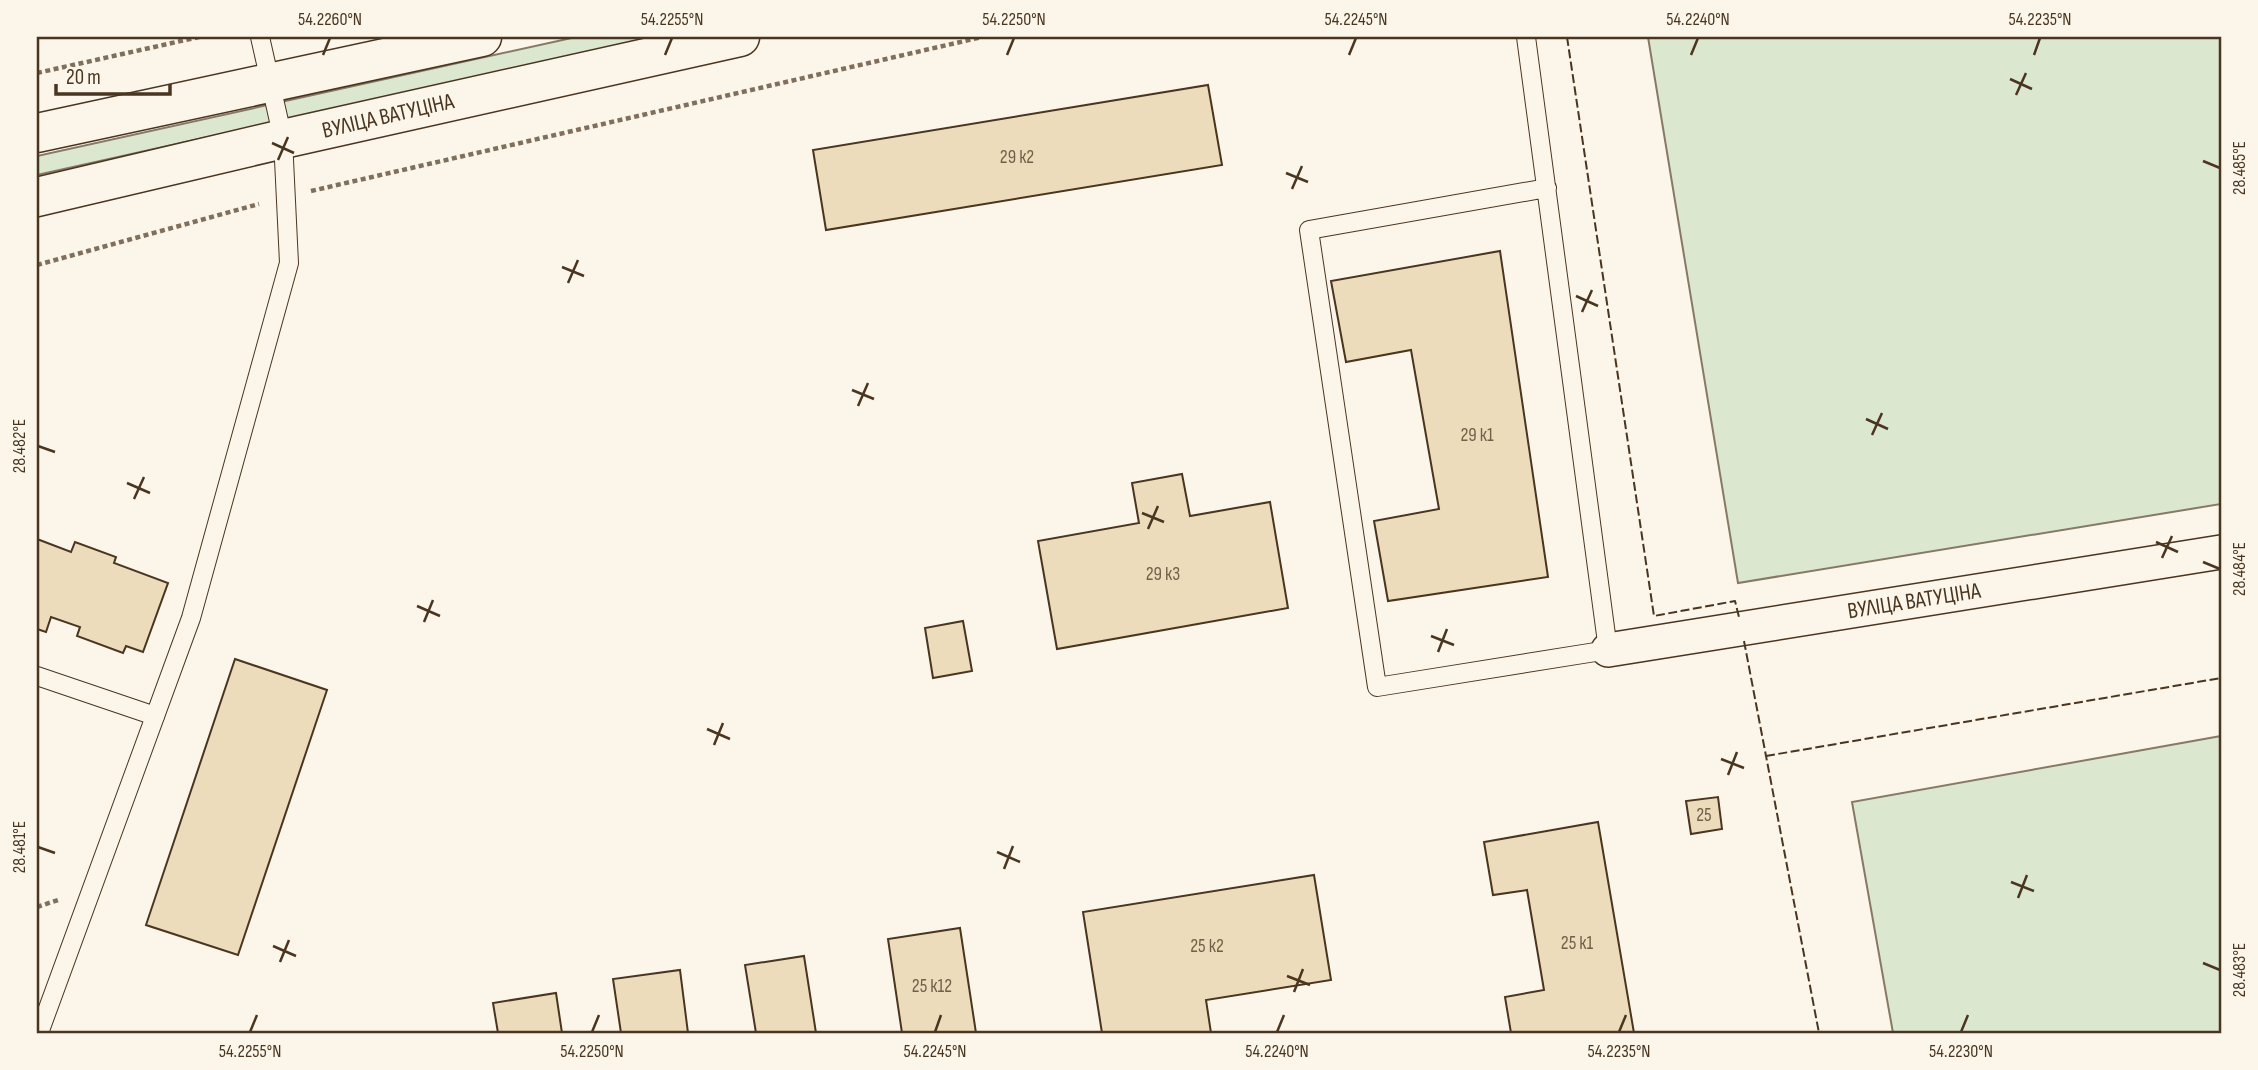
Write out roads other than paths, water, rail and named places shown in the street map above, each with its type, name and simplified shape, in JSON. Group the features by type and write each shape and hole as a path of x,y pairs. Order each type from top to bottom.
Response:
{"street":[{"path":"37,133 482,37"},
{"name":"ВУЛІЦА ВАТУЦІНА","path":"37,197 740,37"},
{"name":"ВУЛІЦА ВАТУЦІНА","path":"1608,650 2221,552"}],"lane":[{"path":"39,1033 191,618 289,263 283,139 260,37"},
{"path":"1526,37 1547,188 1608,650 1377,687 1309,230 1547,188"},
{"path":"37,676 155,716"}]}
